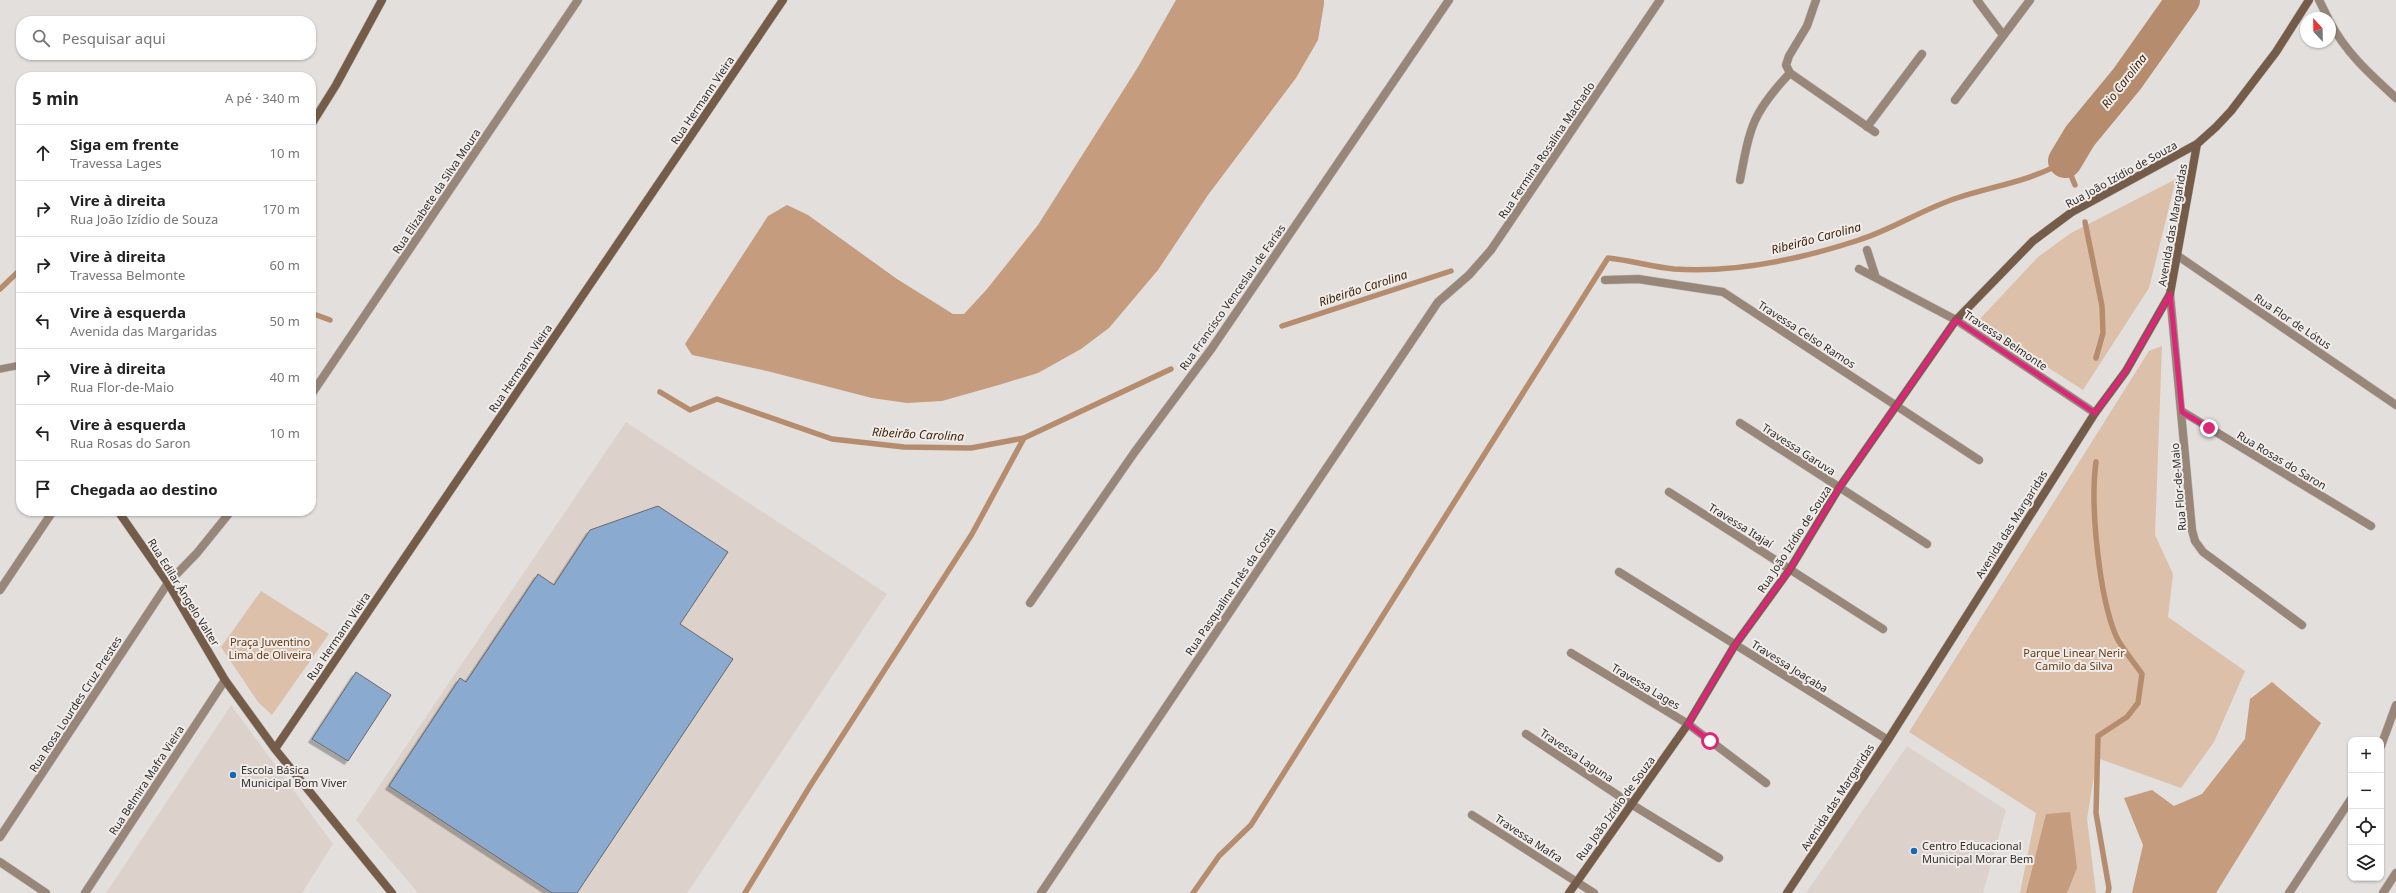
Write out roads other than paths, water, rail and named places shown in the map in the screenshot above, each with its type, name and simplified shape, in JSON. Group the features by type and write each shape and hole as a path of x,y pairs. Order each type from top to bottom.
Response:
{"street":[{"path":"316,117 336,85 382,0"},
{"name":"Rua Elizabete da Silva Moura","path":"316,388 578,0"},
{"name":"Rua Hermann Vieira","path":"275,749 783,0"},
{"name":"Rua Francisco Venceslau de Farias","path":"1030,603 1134,453 1212,348 1449,0"},
{"name":"Rua Fermina Rosalina Machado","path":"1438,302 1469,275 1491,250 1660,0"},
{"path":"1816,0 1807,26 1789,56 1786,66 1790,73 1875,132"},
{"path":"1977,0 2003,35"},
{"path":"1955,100 2030,0"},
{"name":"Rua João Izídio de Souza","path":"1568,893 1688,724 1735,645 1790,569 1839,488 1956,320 2033,241 2072,212 2197,144 2231,111 2276,52 2309,0"},
{"path":"2320,0 2325,12"},
{"path":"2336,33 2356,61 2396,98"},
{"path":"1867,127 1922,54"},
{"path":"1740,180 1748,137 1756,116 1766,101 1790,73"},
{"name":"Avenida das Margaridas","path":"1787,893 1888,740 2095,413 2126,371 2170,294 2197,144"},
{"path":"1867,250 1876,278"},
{"name":"Rua Flor de Lótus","path":"2178,256 2396,405"},
{"name":"Travessa Belmonte","path":"1859,269 1956,320 2095,413"},
{"name":"Travessa Celso Ramos","path":"1605,280 1638,279 1723,292 1979,460"},
{"name":"Rua Flor-de-Maio","path":"2170,294 2192,530 2195,541 2203,552 2302,625"},
{"name":"Rua Pasqualine Inês da Costa","path":"1041,893 1438,302"},
{"name":"Rua Rosas do Saron","path":"2182,412 2370,526"},
{"name":"Travessa Garuva","path":"1740,423 1927,544"},
{"name":"Travessa Itajaí","path":"1669,492 1883,629"},
{"path":"0,590 50,516"},
{"name":"Rua Edilar Ângelo Valter","path":"121,516 168,583 225,680 275,749 392,893"},
{"path":"168,583 198,553 227,516"},
{"name":"Travessa Joaçaba","path":"1619,572 1888,740"},
{"name":"Rua Rosa Lourdes Cruz Prestes","path":"0,837 168,583"},
{"name":"Travessa Lages","path":"1571,653 1688,724 1766,783"},
{"name":"Rua Belmira Mafra Vieira","path":"85,893 225,680"},
{"path":"2384,738 2396,705"},
{"name":"Travessa Laguna","path":"1526,734 1631,804 1719,858"},
{"path":"2289,893 2348,804"},
{"name":"Travessa Mafra","path":"1472,815 1594,893"},
{"path":"0,862 46,893"},
{"path":"2383,893 2396,873"}],"lane":[{"path":"0,369 16,366"}],"waterway":[{"name":"Rio Carolina","path":"2065,161 2080,136 2127,79 2183,0"},
{"path":"1193,893 1219,856 1251,825 1608,258 1674,269 1697,270 1744,267 1791,259 1859,240 1957,198 2039,174 2065,161 2075,185"},
{"path":"2085,222 2102,306 2103,333 2096,358"},
{"name":"Ribeirão Carolina","path":"1282,326 1451,271"},
{"name":"Ribeirão Carolina","path":"0,289 16,274"},
{"name":"Ribeirão Carolina","path":"316,315 330,320"},
{"name":"Ribeirão Carolina","path":"660,392 690,410 717,399 832,439 904,447 971,448 1024,438 1171,369"},
{"path":"745,893 810,786 972,534 1024,438"},
{"path":"2096,462 2094,480 2095,525 2097,550 2105,598 2116,636 2142,674 2138,703 2127,717 2098,736 2096,813 2109,888 2108,893"}],"place":[{"name":"Escola Básica Municipal Bom Viver","path":"233,775"},
{"name":"Centro Educacional Municipal Morar Bem","path":"1914,851"}],"park label":[{"name":"Praça Juventino Lima de Oliveira","path":"270,647"},
{"name":"Parque Linear Nerir Camilo da Silva","path":"2074,658"}]}
